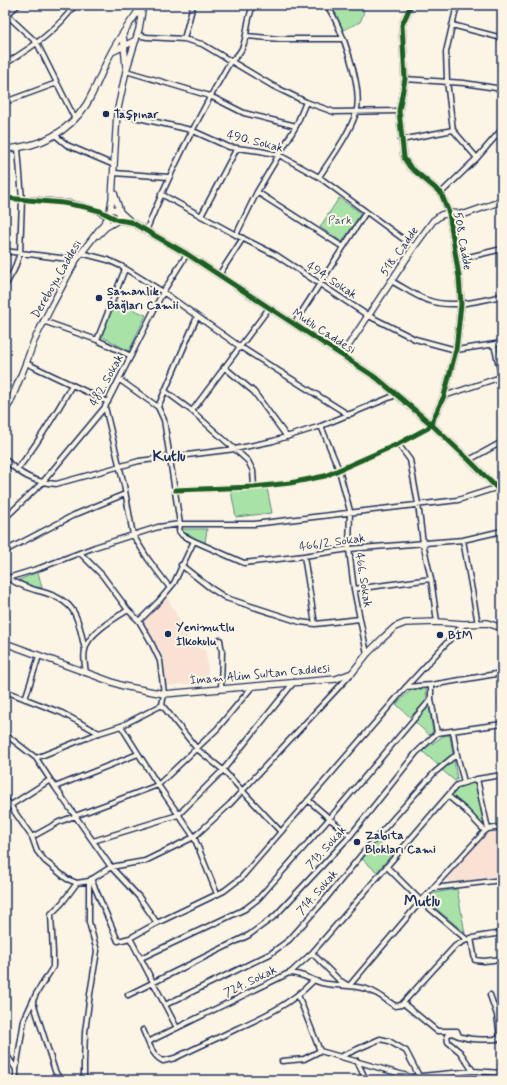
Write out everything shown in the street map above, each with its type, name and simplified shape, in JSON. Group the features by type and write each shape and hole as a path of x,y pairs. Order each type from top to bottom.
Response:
{"street":[{"path":"18,5 6,16 37,43 75,119"},
{"path":"5,62 8,62 37,43 66,17 75,5"},
{"path":"5,149 35,144 55,135 73,122 86,105 123,33 143,5"},
{"name":"Dereboyu Caddesi","path":"5,410 10,403 43,321 76,260 109,217 113,189 117,113 143,5"},
{"path":"184,39 193,5"},
{"path":"146,231 168,177 191,130 230,62 236,57 244,46 248,22 253,5"},
{"path":"319,177 346,136 356,112 357,92 349,54 327,5"},
{"name":"508. Cadde","path":"411,5 402,25 405,79 399,111 404,158 410,167 441,193 449,213 459,276 461,304 456,350 444,396 431,424"},
{"path":"457,5 446,52 447,81 453,130 477,158"},
{"path":"128,25 137,34 148,38 184,39 202,44 230,62 273,86 306,102 334,112 399,111"},
{"path":"452,25 502,38"},
{"path":"123,33 126,71 210,96 244,113 296,126"},
{"path":"112,52 124,45 137,34"},
{"path":"246,36 280,40 343,39"},
{"path":"405,79 447,81 502,89"},
{"path":"5,102 57,83"},
{"path":"236,235 257,192 296,126 306,102"},
{"name":"490. Sokak","path":"117,113 191,130 229,147 260,151 279,156 319,177 414,247"},
{"path":"441,193 477,158 502,129"},
{"path":"401,140 453,130"},
{"path":"55,135 68,145 114,165"},
{"path":"5,286 14,270 20,253 22,200 18,148"},
{"path":"202,216 237,148"},
{"path":"114,173 168,177"},
{"path":"87,244 106,227 118,220 120,212 113,189"},
{"path":"257,192 343,247"},
{"name":"494. Sokak","path":"161,194 276,255 367,315 415,339 456,350 502,343"},
{"path":"5,198 63,203 85,207 100,211 109,217"},
{"name":"518. Cadde","path":"342,355 367,315 433,221 441,215 449,213 465,214 502,201"},
{"path":"100,211 111,208 120,212 131,222"},
{"path":"294,324 366,212"},
{"name":"Mutlu Caddesi","path":"109,217 131,222 187,254 378,379 431,424 500,487 502,498"},
{"path":"219,274 242,238"},
{"path":"456,260 502,249"},
{"path":"5,251 76,260"},
{"path":"81,253 108,260 125,269 163,292 239,346 349,415"},
{"name":"482. Sokak","path":"5,518 42,483 105,407 120,380 163,292 187,254"},
{"path":"97,340 125,269"},
{"path":"391,281 427,300 444,304 461,304 502,296"},
{"path":"192,411 239,346 269,308"},
{"path":"158,407 197,317"},
{"path":"43,321 97,340 131,356"},
{"path":"444,396 502,378 494,345"},
{"path":"26,363 108,402"},
{"path":"224,367 254,392 287,437"},
{"path":"120,380 158,407 164,420 180,524"},
{"path":"17,470 38,443 72,385"},
{"path":"165,391 192,411 235,449 251,466 254,487"},
{"path":"5,459 27,477 42,483 56,484 139,461 235,449 287,437 321,426 396,395"},
{"path":"105,407 120,466 133,535 148,559 170,588"},
{"path":"175,490 254,487 290,483 325,476 398,444 428,428 431,424"},
{"name":"466. Sokak","path":"321,426 339,470 350,511 349,549 354,589 367,654"},
{"path":"469,460 502,442"},
{"path":"398,444 410,460 437,622"},
{"path":"6,578 40,568 158,527 180,524 254,524 350,511 458,500 500,487"},
{"path":"5,551 74,515 125,494"},
{"name":"466/2. Sokak","path":"180,524 179,531 182,534 194,541 244,563 349,549 463,540 502,531"},
{"path":"463,540 478,624"},
{"path":"139,621 174,583 181,564 194,541"},
{"path":"80,553 102,575 128,610 139,621 150,640 160,661 164,694 162,705 197,748 223,770 281,832"},
{"path":"304,556 315,624"},
{"path":"181,564 226,598 300,622 315,624 360,619"},
{"path":"6,578 24,587 47,593 63,601 72,609 81,632 86,673"},
{"path":"354,589 431,579"},
{"path":"84,650 98,631 128,610"},
{"path":"5,798 32,837 37,851 45,861 67,879 77,883 90,880 111,867 145,861 194,837 230,804 352,673 367,654 395,627 405,623 437,622 487,624 502,628"},
{"path":"90,880 118,941 130,938 157,922 224,891 240,878 406,687 464,624"},
{"path":"220,640 222,652 221,689"},
{"name":"İmam Alim Sultan Caddesi","path":"5,643 122,686 164,694 336,679 352,673"},
{"path":"25,698 39,656"},
{"path":"406,687 431,685 502,673"},
{"path":"93,841 178,815 223,770 294,682"},
{"path":"431,685 437,733 502,724"},
{"path":"32,837 59,822 158,786 218,729 252,687"},
{"path":"5,691 62,714 99,733"},
{"path":"141,958 245,909 258,899 432,699"},
{"path":"36,758 99,733 121,726 162,705"},
{"path":"121,726 158,786 194,837 217,894"},
{"path":"453,731 464,782"},
{"name":"713. Sokak","path":"128,995 249,935 276,916 350,836 416,753 437,733"},
{"path":"6,735 36,758 111,867 139,897 157,922"},
{"path":"55,787 138,754"},
{"name":"714. Sokak","path":"165,1005 270,954 288,940 323,902 367,848 434,773 457,755"},
{"path":"289,973 312,953 457,785 477,779 502,775"},
{"path":"477,779 486,830"},
{"path":"11,805 50,780"},
{"path":"448,796 486,830"},
{"path":"308,800 350,836"},
{"path":"312,953 340,980 349,986 421,901 486,830 502,827"},
{"path":"387,867 421,901 466,939"},
{"path":"84,1080 85,1032 97,951 89,922 90,880"},
{"path":"433,888 502,880"},
{"path":"16,1080 16,1070 23,1025 36,994 53,967 51,914 62,903 77,883"},
{"path":"459,1036 456,1031 436,1031 403,1003 455,946 466,939 502,932"},
{"path":"130,938 177,1028"},
{"path":"471,938 475,960 484,961 502,959"},
{"name":"724. Sokak","path":"148,1042 289,973 298,973 313,981 335,986 364,988 395,1006 403,1003"},
{"path":"143,1030 151,1049 159,1060 163,1061 175,1058 265,1016 285,1005 313,981"},
{"path":"298,995 320,1051"},
{"path":"473,1071 460,1052 448,1042 447,1035 452,1033 470,1040 494,1040 501,1038 490,995"},
{"path":"33,1002 55,1071 60,1080"},
{"path":"342,1057 380,1039 389,1041 406,1051 419,1076"},
{"path":"282,1061 304,1059 320,1051 411,1077 473,1071 502,1073"},
{"path":"5,1053 16,1070"},
{"path":"357,1061 366,1080"}],"shaded area":[{"name":"Yenimutlu İlkokulu","path":"167,597 193,646 206,651 209,682 167,686 163,656 143,621"},
{"path":"499,830 502,855 502,876 451,883 448,881 448,876 465,857 468,857 469,853 485,835"}],"green space":[{"path":"329,5 362,5 363,16 360,22 342,31"},
{"name":"Park","path":"339,198 361,213 342,242 320,227"},
{"path":"115,302 146,315 129,351 101,336"},
{"path":"267,488 272,513 236,517 231,491"},
{"path":"182,529 207,529 205,543 182,532"},
{"path":"38,572 42,588 31,586 19,580"},
{"path":"426,687 427,700 410,717 396,704 411,690"},
{"path":"429,706 433,732 429,735 415,722"},
{"path":"443,736 450,736 453,754 438,765 422,751"},
{"path":"454,760 457,779 455,781 442,770"},
{"path":"475,782 484,825 482,827 451,795 462,786"},
{"path":"377,841 392,854 377,872 362,859"},
{"path":"457,889 465,933 427,901 434,893"}],"cycle path":[{"path":"175,490 254,487 290,483 325,476 398,444 428,428 431,424 444,396 456,350 461,304 459,277 449,213 441,193 410,167 404,158 399,111 405,79 402,25 411,5"},
{"path":"5,198 63,203 100,211 118,220 131,222 187,254 378,379 431,424 469,460 497,488 502,498"}],"place":[{"name":"Taşpınar","path":"106,114"},
{"name":"Samanlık Bağları Camii","path":"99,298"},
{"name":"Yenimutlu İlkokulu","path":"168,634"},
{"name":"BİM","path":"440,635"},
{"name":"Zabıta Blokları Cami","path":"357,842"}],"district":[{"name":"Kutlu","path":"169,455"},
{"name":"Mutlu","path":"422,900"}]}
